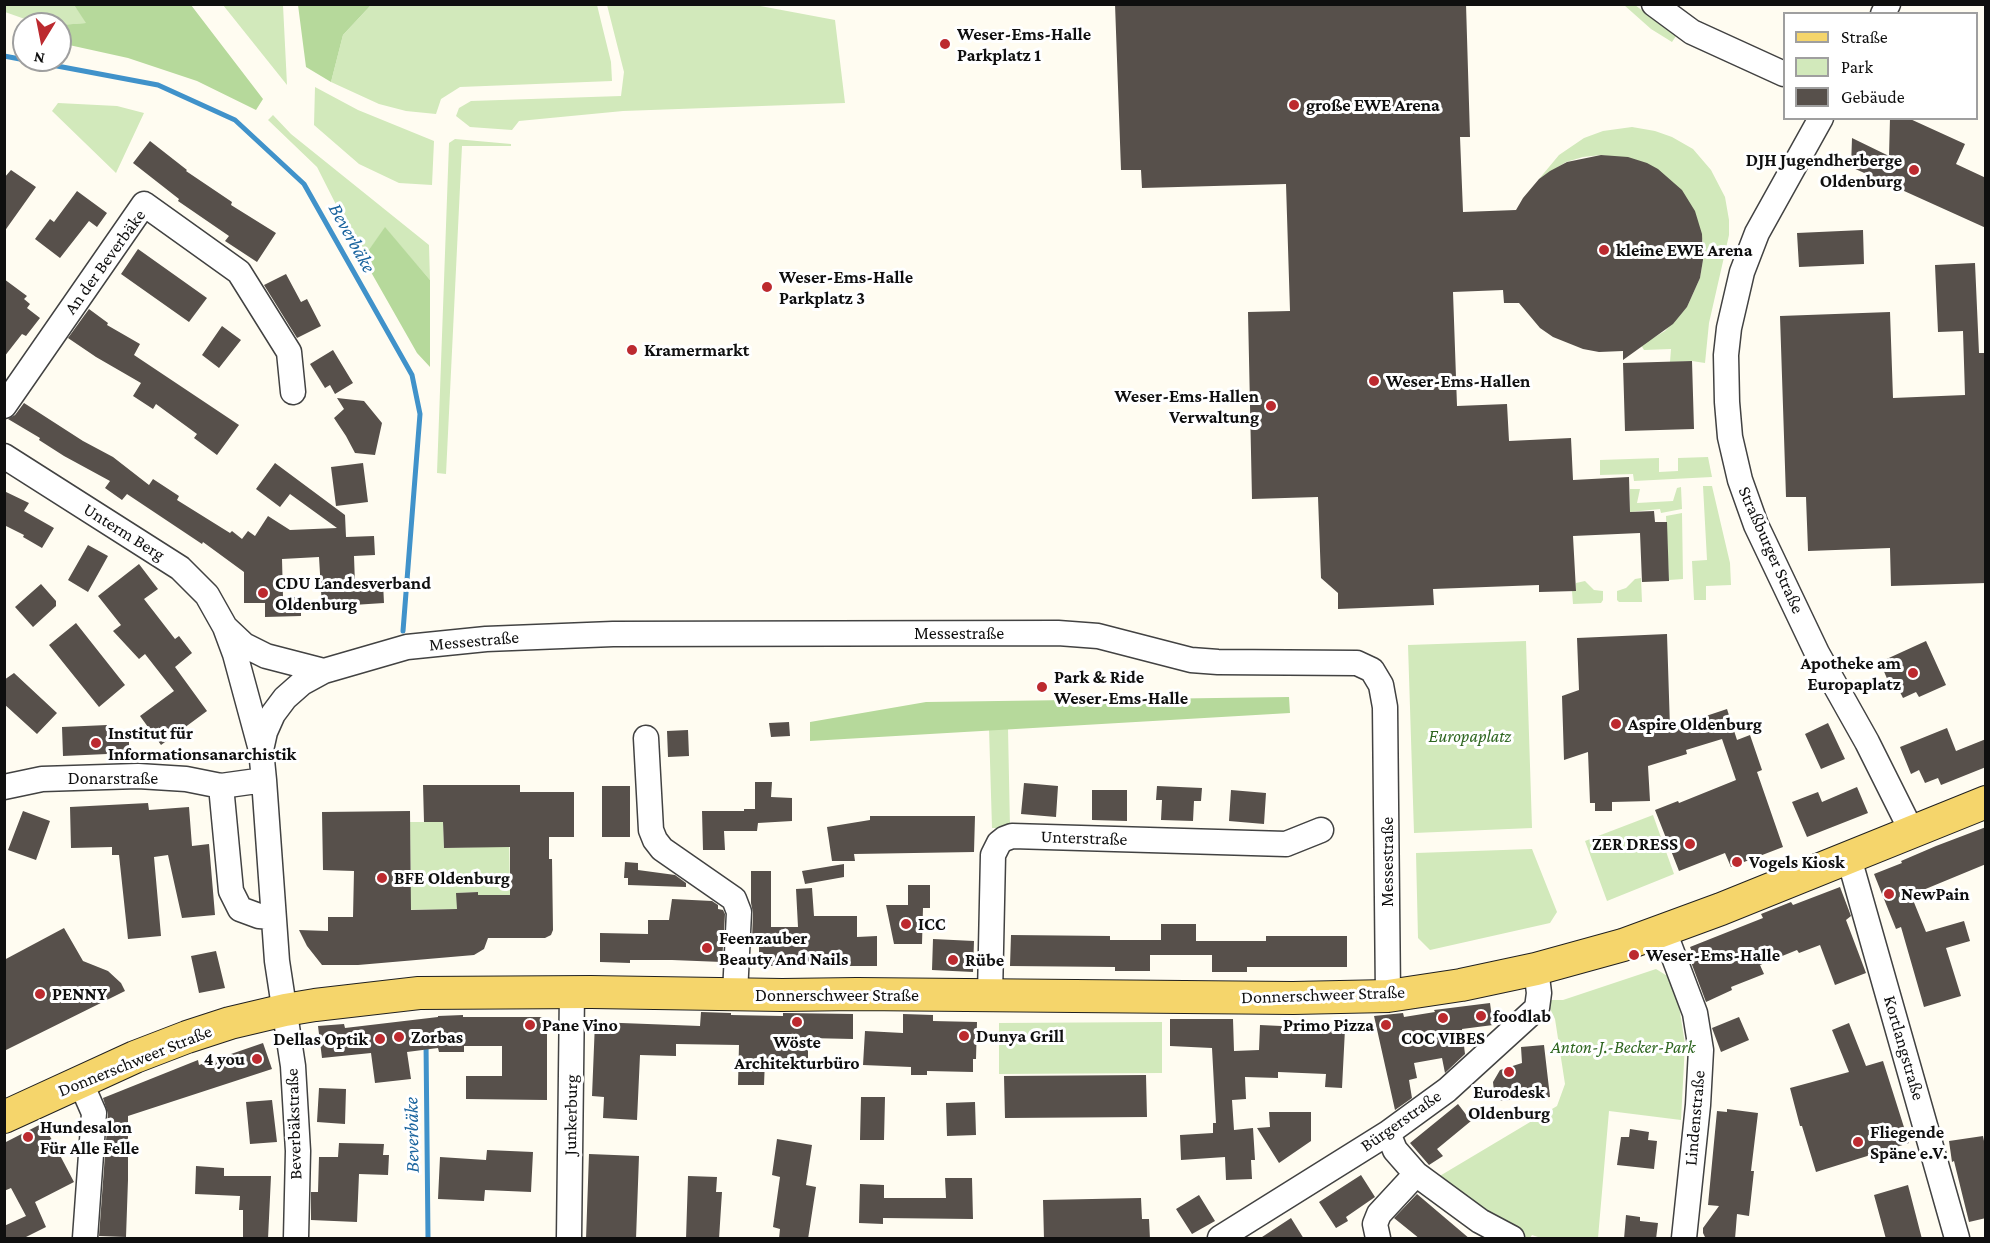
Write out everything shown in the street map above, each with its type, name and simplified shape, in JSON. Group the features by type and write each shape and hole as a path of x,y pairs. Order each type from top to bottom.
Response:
{"main road":[{"name":"Donnerschweer Straße","path":"4,1117 187,1037 230,1023 285,1010 347,1000 419,993 572,992 1293,998 1388,996 1461,985 1536,969 1664,931 1986,802"}],"street":[{"path":"1654,4 1692,32 1783,73"},
{"name":"Straßburger Straße","path":"1820,120 1765,218 1742,272 1731,319 1726,355 1730,437 1740,480 1756,525 1822,664 1867,742 1912,832"},
{"name":"An der Beverbäke","path":"4,406 144,204 239,272 289,352 293,392"},
{"name":"Unterm Berg","path":"4,456 180,567 207,596 225,627 243,679 261,750 277,961 285,1010"},
{"name":"Unterm Berg","path":"225,627 244,645 266,656 324,671"},
{"name":"Messestraße","path":"261,750 264,732 273,714 285,698 302,683 324,671 406,647 529,636 1058,633 1098,636 1191,660 1209,662 1357,663 1372,670 1381,685 1385,707 1388,996"},
{"name":"Donnerschweer Straße","path":"646,738 651,830 655,840 662,849 734,899 739,912 735,994"},
{"name":"Donarstraße","path":"4,787 42,779 138,776 221,786"},
{"path":"264,780 221,786 231,891 240,909 259,916 273,917"},
{"name":"Unterstraße","path":"990,995 993,855 999,843 1004,839 1012,836 1286,844 1321,830"},
{"name":"Kortlangstraße","path":"1849,858 1957,1239"},
{"name":"Lindenstraße","path":"1664,931 1695,1013 1701,1050 1698,1105 1684,1239"},
{"name":"Bürgerstraße","path":"1220,1239 1388,1133 1447,1090 1537,1008 1539,993 1536,969"},
{"name":"Junkerburg","path":"569,1239 572,992"},
{"name":"Beverbäkstraße","path":"285,1010 293,1066 298,1151 296,1239"},
{"path":"80,1082 94,1113 85,1239"},
{"path":"1388,1133 1395,1150 1416,1174 1480,1221 1512,1239"},
{"path":"1378,1239 1375,1224 1379,1214 1416,1174"}],"green space":[{"path":"5,5 74,5 87,23 72,24 72,12 12,12 12,14 5,12"},
{"path":"74,5 191,5 263,99 256,110 197,81 128,58 72,46 72,24 86,23"},
{"path":"223,5 283,5 287,85"},
{"path":"298,5 371,5 343,35 331,82 306,67"},
{"path":"371,5 597,5 611,62 612,81 460,87 441,99 436,114 406,111 379,104 331,82 343,35"},
{"path":"607,5 755,5 835,20 845,103 623,111 519,121 512,130 470,127 456,116 459,108 471,101 621,96 624,72"},
{"path":"1624,5 1635,5 1676,36 1672,42 1651,29"},
{"path":"315,87 358,110 434,141 432,185 399,183 359,164 314,125"},
{"path":"58,103 117,106 144,113 116,173 52,111"},
{"path":"273,115 291,134 429,245 430,280 385,228 363,258 317,167 268,120"},
{"path":"1632,127 1672,137 1693,149 1711,170 1725,197 1729,235 1709,323 1705,363 1670,362 1671,349 1644,350 1641,345 1665,331 1687,307 1700,278 1703,242 1701,235 1636,160 1601,155 1583,157 1566,162 1539,179 1559,155 1584,138 1603,131"},
{"path":"455,139 511,144 511,146 462,146 446,474 437,473 449,143"},
{"path":"385,227 430,280 430,367 417,353 363,258"},
{"path":"1708,457 1712,477 1634,481 1633,474 1600,475 1600,460 1659,458 1659,472 1678,471 1678,458"},
{"path":"1703,486 1712,486 1730,563 1731,585 1706,586 1706,600 1694,600 1692,561 1707,560"},
{"path":"1681,487 1682,509 1661,513 1660,509 1630,512 1630,489 1640,489 1637,503 1673,501 1677,488"},
{"path":"1682,513 1683,579 1669,580 1666,516"},
{"path":"1641,578 1642,602 1619,602 1617,600 1617,591 1626,588 1635,579"},
{"path":"1585,581 1594,590 1603,591 1601,603 1573,604 1572,591 1576,591 1576,583"},
{"name":"Europaplatz","path":"1526,641 1532,828 1414,833 1408,645"},
{"path":"1289,697 1290,713 810,741 810,722 926,702"},
{"path":"989,728 1008,728 1010,828 992,828"},
{"path":"1653,815 1674,874 1607,901 1585,841"},
{"path":"484,821 509,832 510,895 457,893 457,909 401,910 411,885 410,822 443,822 444,848 484,847"},
{"path":"1532,849 1557,912 1550,923 1430,950 1418,938 1416,853"},
{"name":"Anton-J.-Becker-Park","path":"1656,969 1669,977 1679,1006 1685,1044 1681,1120 1609,1111 1598,1238 1541,1238 1532,1235 1530,1238 1521,1238 1438,1177 1557,1106 1565,1084 1555,1019 1546,1000 1563,1000"},
{"path":"1162,1022 1162,1073 999,1074 999,1023"}],"building":[{"path":"1115,4 1466,4 1470,137 1460,137 1463,212 1516,210 1539,179 1550,171 1567,162 1601,155 1628,157 1647,163 1658,169 1682,190 1695,211 1702,234 1703,260 1700,278 1687,307 1673,324 1623,360 1623,351 1599,352 1583,349 1553,337 1540,328 1519,303 1504,303 1503,290 1453,292 1457,406 1507,404 1509,441 1571,438 1573,480 1629,477 1630,512 1654,511 1655,522 1667,522 1669,581 1642,582 1640,533 1573,536 1576,591 1539,592 1539,585 1433,589 1434,605 1338,609 1338,593 1321,578 1318,497 1252,499 1248,312 1290,311 1286,184 1142,188 1141,170 1121,170"},
{"name":"DJH Jugendherberge Oldenburg","path":"1890,120 1912,120 1965,144 1956,164 1986,178 1986,228 1851,167 1852,138 1889,156"},
{"path":"150,141 186,171 232,202 231,205 276,233 257,262 225,241 229,236 178,201 179,199 133,163"},
{"path":"11,170 36,187 4,232 4,178"},
{"path":"77,191 107,213 97,227 89,221 60,258 35,239 50,219 54,222"},
{"path":"1863,230 1864,264 1799,267 1797,233"},
{"path":"138,249 207,298 189,322 121,274"},
{"path":"1975,263 1979,353 1986,353 1986,583 1891,586 1890,548 1808,551 1806,497 1786,497 1780,316 1890,312 1893,398 1965,395 1963,331 1938,332 1935,265"},
{"path":"286,274 301,302 307,299 321,326 297,338 264,285"},
{"path":"4,279 27,296 24,299 30,304 27,308 40,318 26,336 22,334 4,357"},
{"path":"89,309 108,323 107,325 140,344 134,355 239,425 217,455 194,438 197,434 156,404 153,409 133,396 141,383 68,338"},
{"path":"222,326 241,340 219,368 202,355"},
{"path":"333,350 353,383 335,394 330,385 325,388 310,364"},
{"path":"1692,361 1694,429 1625,431 1623,363"},
{"path":"337,398 364,401 382,423 375,455 355,453 334,418 344,409"},
{"path":"24,403 83,441 113,457 149,485 153,479 179,496 177,500 242,539 248,531 255,536 268,516 290,530 337,528 290,494 280,507 256,489 275,463 345,515 346,537 374,536 375,555 354,556 355,584 383,583 384,603 322,607 319,557 282,559 283,597 301,597 301,616 265,617 265,603 244,603 244,572 203,542 202,544 127,494 122,500 105,488 110,481 64,456 8,419 15,415"},
{"path":"363,463 368,502 336,506 331,467"},
{"path":"4,491 29,503 24,511 54,528 42,548 23,537 24,535 4,525"},
{"path":"88,545 108,556 88,592 68,580"},
{"path":"139,564 158,589 144,599 175,639 179,636 192,653 175,667 207,711 161,745 140,716 174,691 145,654 139,659 113,631 121,625 98,596"},
{"path":"41,584 56,601 56,606 33,627 15,607"},
{"path":"76,623 125,685 99,707 49,645"},
{"path":"1667,634 1670,728 1727,709 1737,740 1750,735 1762,770 1757,772 1783,847 1731,867 1725,853 1679,871 1655,810 1736,780 1722,739 1686,750 1687,754 1648,766 1650,801 1612,802 1612,811 1595,811 1595,803 1590,803 1588,752 1564,760 1562,696 1579,690 1577,638"},
{"name":"Apotheke am Europaplatz","path":"1926,641 1946,685 1919,697 1916,692 1903,698 1897,686 1891,688 1880,662"},
{"path":"14,673 57,713 37,734 4,704 4,680"},
{"path":"789,722 790,736 771,737 769,723"},
{"path":"1828,723 1845,759 1821,769 1805,734"},
{"name":"Institut für Informationsanarchistik","path":"107,725 107,733 129,733 129,753 63,756 62,727"},
{"path":"1947,728 1956,751 1986,739 1986,767 1941,785 1938,778 1925,783 1919,770 1911,774 1900,747"},
{"path":"688,730 689,756 668,757 667,731"},
{"path":"755,782 772,782 771,797 792,798 792,821 758,823 757,831 724,831 725,850 703,850 702,811 755,809"},
{"path":"1024,783 1058,786 1056,817 1021,814"},
{"name":"BFE Oldenburg","path":"423,785 520,785 520,792 574,792 574,837 549,837 549,859 552,859 553,930 551,935 545,938 488,938 484,949 474,955 358,965 322,965 307,946 299,930 328,931 328,917 353,917 354,871 323,870 322,812 410,811 411,910 457,909 456,893 478,892 478,895 510,895 510,847 444,848 443,822 424,822"},
{"path":"602,786 630,786 630,837 602,837"},
{"path":"1157,786 1202,788 1201,801 1194,801 1193,821 1161,820 1162,800 1156,800"},
{"path":"1857,787 1868,813 1807,837 1792,802 1818,792 1822,802"},
{"path":"1092,790 1127,790 1127,821 1092,820"},
{"path":"1231,790 1266,793 1264,824 1229,821"},
{"path":"148,803 149,810 189,807 192,846 209,844 215,915 182,918 168,855 154,857 161,936 128,939 119,855 112,855 112,847 71,848 70,807"},
{"path":"23,811 50,821 36,860 8,850"},
{"path":"870,816 975,816 974,852 854,854 855,861 832,861 827,827 870,820"},
{"path":"1986,827 1986,864 1911,895 1926,932 1964,921 1970,941 1946,948 1961,996 1924,1007 1901,927 1896,929 1874,874 1936,846"},
{"path":"625,862 638,863 638,870 675,875 686,883 686,887 628,885 628,878 624,878"},
{"path":"844,864 844,877 805,884 802,871"},
{"path":"751,871 771,871 771,927 798,927 796,889 812,888 814,916 857,916 857,937 877,936 877,966 759,966 759,939 752,939"},
{"name":"ICC","path":"908,885 930,885 930,908 923,908 922,944 894,944 886,905 908,905"},
{"path":"1840,887 1851,916 1846,920 1866,973 1835,985 1820,945 1799,953 1797,950 1760,965 1764,974 1731,987 1732,990 1706,1002 1688,954 1692,952 1690,947 1763,918 1761,914 1791,902 1793,905"},
{"path":"672,899 712,901 718,905 718,909 723,910 725,914 722,962 630,960 630,963 600,962 600,933 648,934 648,920 669,920"},
{"path":"1161,924 1196,924 1196,941 1266,941 1266,936 1347,936 1347,967 1247,967 1247,972 1212,972 1212,955 1150,955 1150,971 1115,971 1115,967 1010,966 1011,935 1110,936 1110,940 1161,940"},
{"path":"64,928 83,961 108,971 121,983 125,991 4,1051 4,960"},
{"name":"Rübe","path":"933,939 974,941 973,972 932,970"},
{"path":"216,951 225,988 199,993 191,956"},
{"path":"1490,1003 1493,1025 1462,1029 1465,1054 1445,1073 1442,1058 1414,1063 1417,1078 1409,1080 1412,1098 1395,1110 1374,1016 1403,1013 1404,1017 1435,1012 1434,1010"},
{"path":"701,1012 783,1016 783,1013 853,1014 853,1039 808,1038 808,1059 765,1059 764,1085 738,1085 739,1045 676,1044 676,1056 640,1055 637,1120 603,1118 604,1097 592,1096 595,1022 700,1026"},
{"path":"903,1014 933,1015 933,1021 977,1022 976,1059 973,1059 973,1072 927,1071 927,1075 911,1075 911,1067 863,1065 865,1031 903,1033"},
{"path":"463,1015 463,1017 547,1017 547,1100 466,1099 466,1076 502,1076 502,1046 464,1046 464,1052 439,1052 438,1048 407,1052 411,1079 375,1083 371,1053 322,1058 318,1026 344,1024 345,1028"},
{"path":"1739,1017 1749,1040 1721,1052 1712,1028"},
{"path":"1170,1019 1233,1019 1234,1051 1259,1050 1260,1025 1345,1029 1342,1088 1325,1087 1326,1074 1278,1072 1278,1078 1245,1077 1246,1099 1232,1100 1234,1130 1253,1128 1255,1160 1251,1160 1252,1179 1226,1180 1225,1157 1181,1160 1180,1135 1213,1133 1213,1123 1216,1123 1212,1048 1170,1046"},
{"path":"1849,1023 1866,1066 1883,1061 1909,1143 1816,1172 1790,1088 1849,1072 1832,1030"},
{"path":"263,1043 272,1069 128,1116 126,1237 99,1236 108,1114 103,1098 198,1060 199,1065"},
{"path":"1544,1045 1550,1097 1495,1101 1493,1082 1500,1070 1522,1063 1521,1047"},
{"path":"1146,1075 1147,1117 1005,1118 1004,1076"},
{"path":"319,1088 346,1089 345,1124 317,1122"},
{"path":"861,1097 885,1097 884,1140 860,1140"},
{"path":"272,1100 277,1142 250,1144 246,1102"},
{"path":"975,1102 976,1135 947,1136 946,1103"},
{"path":"1458,1104 1471,1121 1437,1149 1443,1156 1429,1165 1410,1143"},
{"path":"1727,1109 1758,1113 1751,1171 1754,1171 1749,1216 1737,1214 1735,1239 1706,1239 1703,1228 1719,1206 1708,1205 1717,1111 1727,1112"},
{"path":"1269,1112 1311,1112 1311,1141 1279,1163 1257,1128 1270,1127"},
{"path":"43,1123 74,1182 35,1202 46,1227 22,1239 4,1239 4,1226 26,1216 11,1188 4,1191 4,1143"},
{"path":"1630,1129 1649,1132 1648,1140 1657,1141 1654,1169 1617,1165 1621,1137 1629,1137"},
{"path":"1983,1136 1986,1151 1986,1218 1969,1222 1954,1161 1952,1162 1949,1141"},
{"path":"777,1139 812,1145 806,1185 816,1187 808,1239 779,1239 780,1229 773,1227 780,1177 772,1175"},
{"path":"339,1143 384,1144 383,1155 389,1155 388,1175 359,1174 357,1222 311,1220 311,1192 318,1192 319,1157 338,1157"},
{"path":"487,1150 533,1152 531,1192 485,1190 484,1201 438,1199 440,1157 486,1160"},
{"path":"589,1154 639,1156 636,1239 586,1239"},
{"path":"196,1166 224,1168 224,1176 271,1176 268,1239 243,1239 243,1210 239,1210 240,1196 195,1194"},
{"path":"1361,1175 1375,1197 1346,1217 1348,1221 1336,1228 1319,1202"},
{"path":"688,1176 717,1177 716,1192 722,1192 719,1239 686,1239"},
{"path":"945,1178 972,1178 973,1219 883,1218 883,1224 859,1223 860,1184 884,1185 884,1198 946,1198"},
{"path":"1908,1185 1922,1239 1886,1239 1874,1195"},
{"path":"1417,1194 1470,1239 1420,1239 1394,1218"},
{"path":"1199,1195 1215,1221 1192,1234 1176,1209"},
{"path":"1141,1198 1142,1219 1149,1219 1150,1239 1044,1239 1043,1200"},
{"path":"1626,1215 1640,1217 1640,1221 1658,1223 1656,1239 1624,1239"},
{"path":"1291,1218 1304,1239 1259,1239"}],"waterway":[{"name":"Beverbäke","path":"4,56 158,85 235,120 304,184 412,375 420,414 403,631"},
{"name":"Beverbäke","path":"426,1042 428,1238"}],"place":[{"name":"Weser-Ems-Halle Parkplatz 1","path":"945,44"},
{"name":"große EWE Arena","path":"1294,105"},
{"name":"DJH Jugendherberge Oldenburg","path":"1914,170"},
{"name":"kleine EWE Arena","path":"1604,250"},
{"name":"Weser-Ems-Halle Parkplatz 3","path":"767,287"},
{"name":"Kramermarkt","path":"632,350"},
{"name":"Weser-Ems-Hallen","path":"1374,381"},
{"name":"Weser-Ems-Hallen Verwaltung","path":"1271,406"},
{"name":"CDU Landesverband Oldenburg","path":"263,593"},
{"name":"Apotheke am Europaplatz","path":"1913,673"},
{"name":"Park & Ride Weser-Ems-Halle","path":"1042,687"},
{"name":"Aspire Oldenburg","path":"1616,724"},
{"name":"Institut für Informationsanarchistik","path":"96,743"},
{"name":"ZER DRESS","path":"1690,844"},
{"name":"Vogels Kiosk","path":"1737,862"},
{"name":"BFE Oldenburg","path":"382,878"},
{"name":"NewPain","path":"1889,894"},
{"name":"ICC","path":"906,924"},
{"name":"Feenzauber Beauty And Nails","path":"707,948"},
{"name":"Weser-Ems-Halle","path":"1634,955"},
{"name":"Rübe","path":"953,960"},
{"name":"PENNY","path":"40,994"},
{"name":"foodlab","path":"1481,1016"},
{"name":"COC VIBES","path":"1443,1018"},
{"name":"Wöste Architekturbüro","path":"797,1022"},
{"name":"Pane Vino","path":"530,1025"},
{"name":"Primo Pizza","path":"1386,1025"},
{"name":"Dunya Grill","path":"964,1036"},
{"name":"Zorbas","path":"399,1037"},
{"name":"Dellas Optik","path":"380,1039"},
{"name":"4 you","path":"257,1059"},
{"name":"Eurodesk Oldenburg","path":"1509,1072"},
{"name":"Hundesalon Für Alle Felle","path":"28,1137"},
{"name":"Fliegende Späne e.V.","path":"1858,1142"}]}
